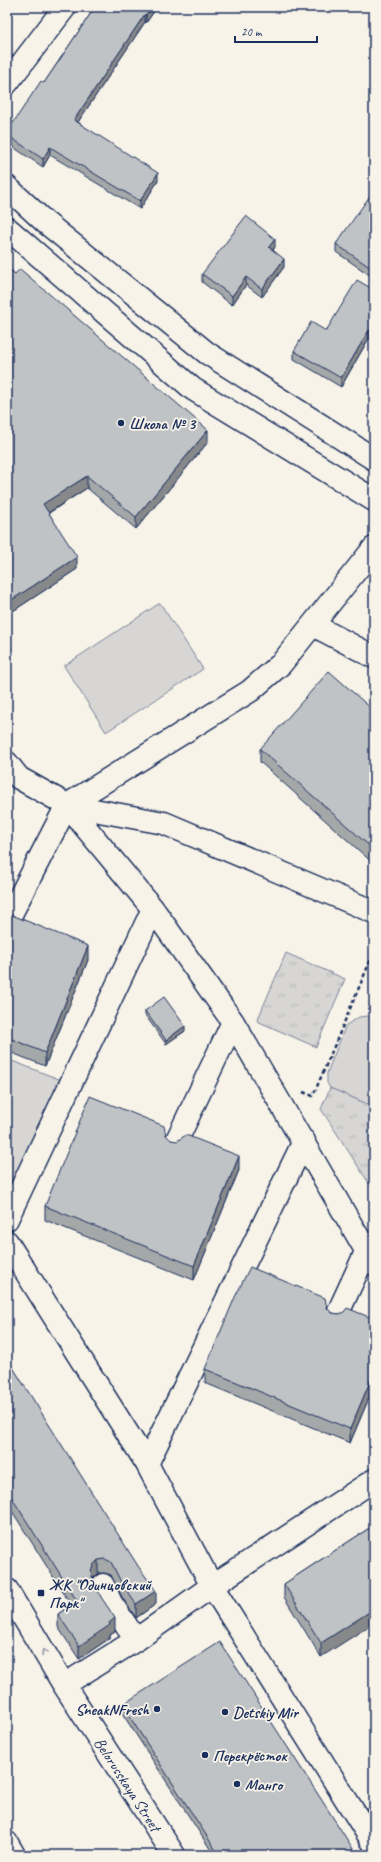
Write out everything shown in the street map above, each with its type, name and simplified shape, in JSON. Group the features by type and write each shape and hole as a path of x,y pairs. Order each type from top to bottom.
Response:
{"main road":[{"path":"7,83 65,7"},
{"path":"7,187 45,222 207,353 374,459"},
{"path":"7,228 193,389 374,500"},
{"path":"11,914 67,805 250,691 281,664 374,548"},
{"path":"313,625 374,657"},
{"path":"11,776 67,805 164,823 374,912"},
{"path":"67,805 153,909 233,1022 304,1141 370,1258 337,1315"},
{"path":"7,1219 153,909"},
{"path":"176,1142 233,1022"},
{"path":"147,1464 304,1141"},
{"path":"7,1242 147,1464 212,1586 374,1844"},
{"path":"64,1685 136,1640 212,1586 374,1480"},
{"path":"103,1585 112,1603 136,1640"},
{"name":"Belorusskaya Street","path":"7,1590 64,1685 174,1855"},
{"path":"7,1843 14,1855"}],"path":[{"path":"266,1076 313,1096 374,952"}],"green space":[{"path":"160,603 203,669 106,732 64,666"},
{"path":"286,953 345,979 316,1047 257,1021"},
{"path":"367,1016 374,1019 374,1107 330,1088 327,1083 327,1073 346,1025 359,1017"},
{"path":"7,1059 64,1081 7,1203"},
{"path":"330,1088 374,1107 374,1191 321,1109"}],"building":[{"path":"95,7 152,7 146,15 145,14 74,120 158,173 140,201 50,147 43,159 7,135 7,132 41,81 44,83"},
{"path":"372,193 374,195 374,270 336,244"},
{"path":"246,216 275,239 269,247 284,259 262,289 246,277 232,296 202,274"},
{"path":"7,267 15,274 20,269 208,430 136,517 87,476 43,504 77,557 7,603"},
{"path":"357,280 374,290 374,334 369,330 341,378 294,351 311,322 326,331"},
{"path":"329,671 374,711 374,850 260,749"},
{"path":"7,913 88,946 45,1053 7,1037"},
{"path":"164,997 185,1026 166,1040 145,1011"},
{"path":"90,1096 164,1126 166,1135 171,1140 177,1141 186,1135 239,1156 194,1266 45,1206"},
{"path":"250,1267 325,1298 327,1308 332,1313 339,1314 344,1312 347,1308 374,1319 374,1372 350,1429 205,1369 235,1297"},
{"path":"7,1358 138,1566 156,1591 136,1604 122,1584 111,1562 105,1559 98,1560 93,1565 91,1571 92,1577 101,1597 115,1618 109,1623 110,1625 79,1646 58,1614 77,1601 7,1490"},
{"path":"374,1525 374,1609 321,1643 284,1584"},
{"name":"Манго","path":"220,1642 357,1855 219,1855 122,1705"}],"place":[{"name":"Школа № 3","path":"121,423"},
{"name":"ЖК \"Одинцовский Парк\"","path":"41,1593"},
{"name":"SneakNFresh","path":"157,1709"},
{"name":"Detskiy Mir","path":"225,1712"},
{"name":"Перекрёсток","path":"205,1755"},
{"name":"Манго","path":"237,1784"}]}
